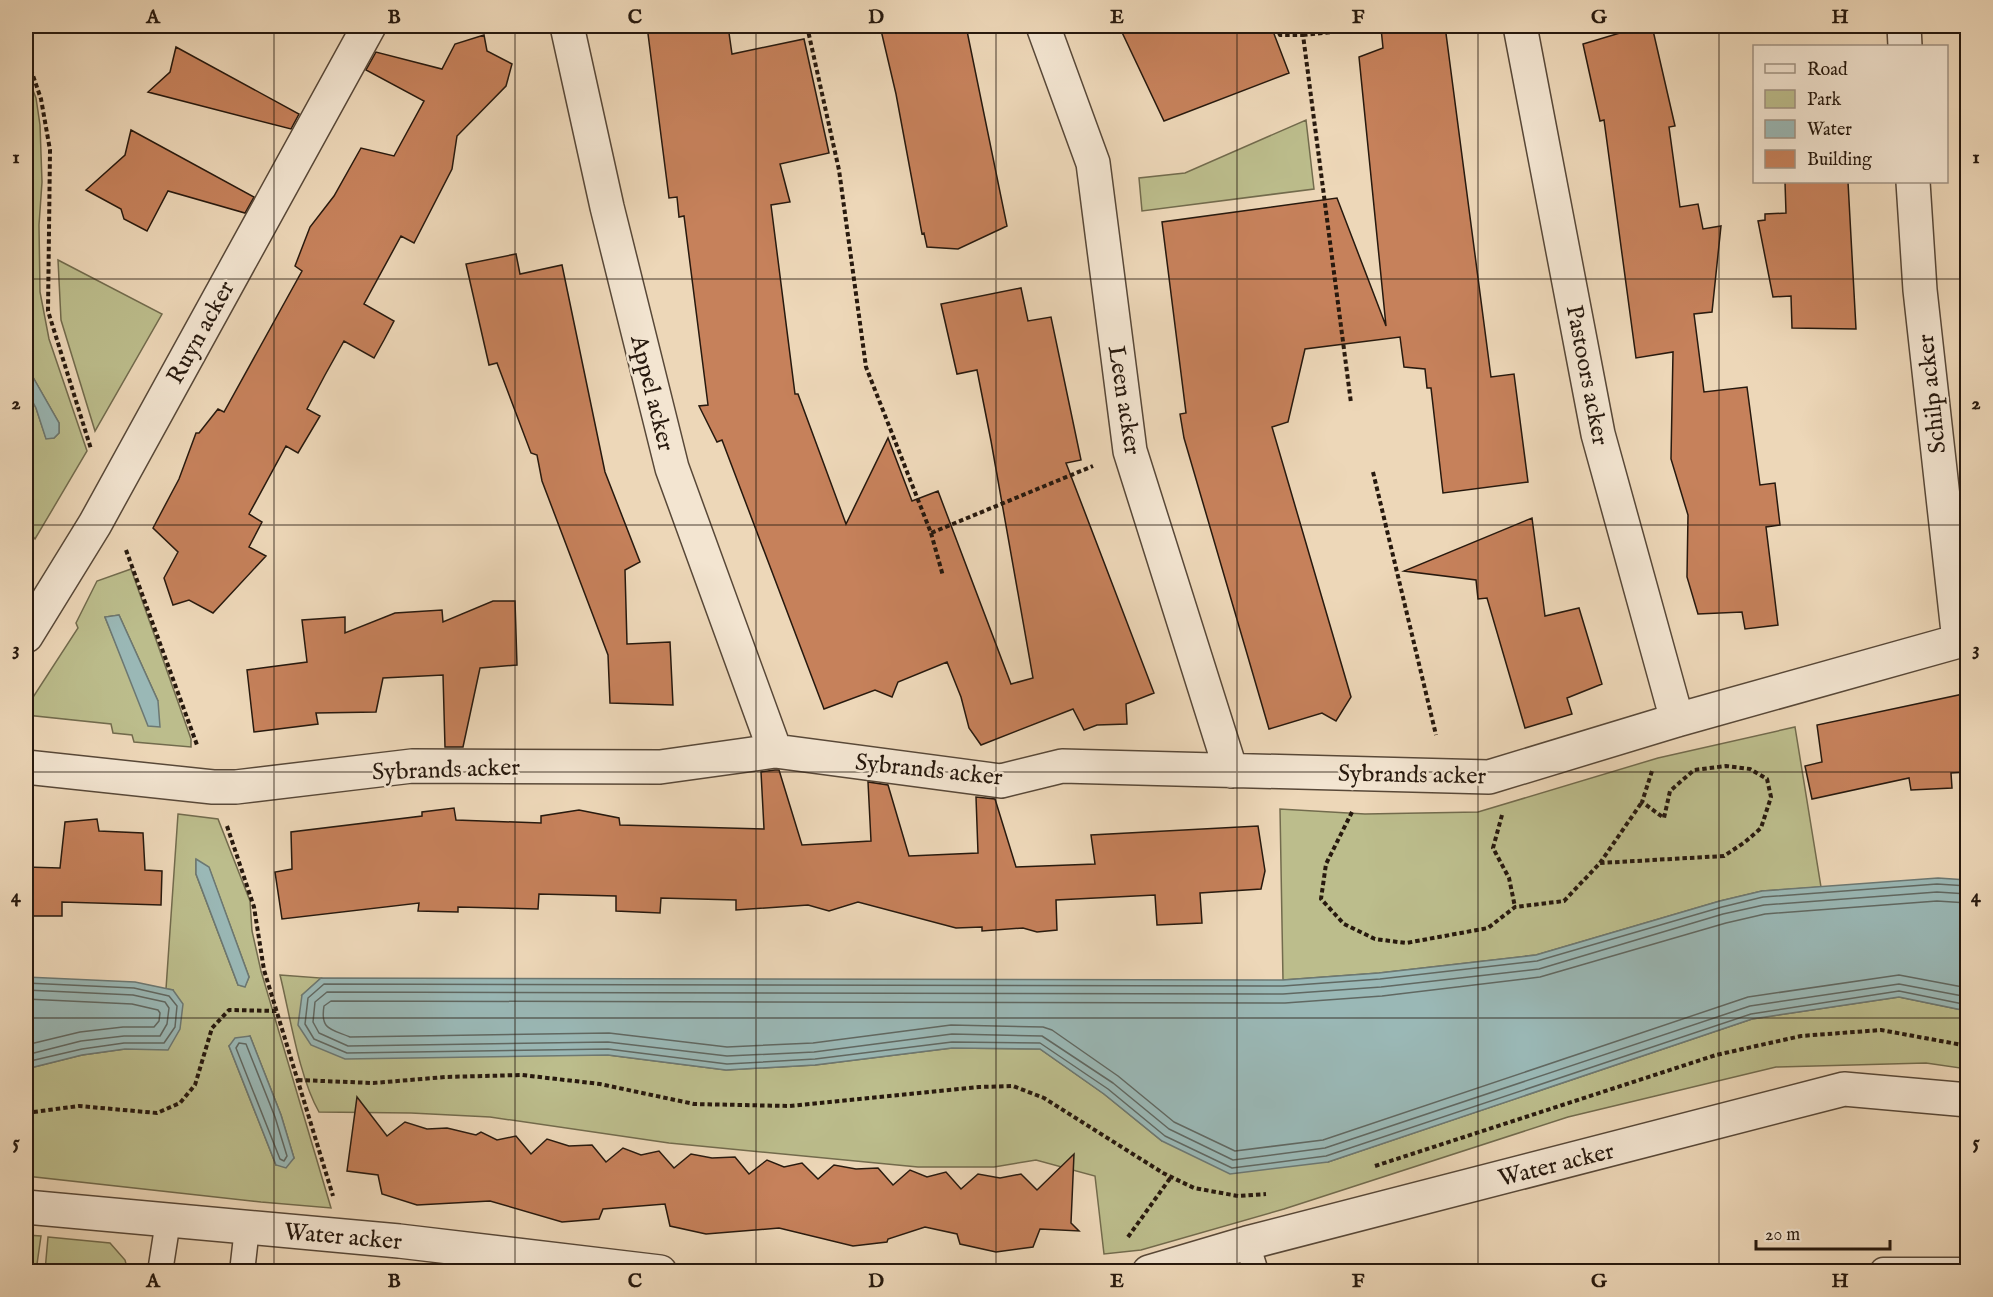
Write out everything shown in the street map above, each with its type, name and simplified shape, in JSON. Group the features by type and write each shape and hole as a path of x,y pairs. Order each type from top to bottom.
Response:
{"street":[{"name":"Ruyn acker","path":"26,636 108,501 369,26"},
{"name":"Appel acker","path":"567,26 607,207 672,468 775,751"},
{"name":"Leen acker","path":"1043,26 1093,163 1130,451 1231,771"},
{"name":"Pastoors acker","path":"1520,26 1598,434 1677,720"},
{"path":"1904,26 1905,45"},
{"name":"Schilp acker","path":"1913,183 1920,290 1959,641"},
{"name":"Sybrands acker","path":"26,767 213,787 236,787 412,766 660,767 775,751 1001,781 1062,766 1489,777 1642,730 1959,641"},
{"name":"Water acker","path":"1149,1272 1252,1258 1844,1089 1968,1100"},
{"name":"Water acker","path":"26,1207 344,1236 660,1272"}],"lane":[{"path":"160,1272 168,1221"},
{"path":"242,1272 247,1228"},
{"path":"1883,1272 1883,1270 1968,1270"}],"path":[{"path":"807,26 839,170 866,367 931,533 944,576"},
{"path":"1276,26 1280,35 1341,31 1356,26"},
{"path":"1303,34 1351,403"},
{"path":"26,55 42,99 50,150 48,311 108,501 213,787 254,907 264,970 344,1236"},
{"path":"931,533 1130,451"},
{"path":"1374,472 1446,777"},
{"path":"1362,774 1357,800 1326,864 1321,899 1344,924 1375,939 1406,943 1488,928 1515,907 1564,901 1600,863 1642,802 1653,766 1642,730"},
{"path":"1600,863 1724,856 1761,828 1771,797 1767,779 1750,769 1726,766 1694,770 1670,791 1664,818 1642,802"},
{"path":"1515,770 1493,848 1509,878 1515,907"},
{"path":"26,1113 79,1106 157,1113 180,1103 195,1085 212,1028 229,1010 277,1011"},
{"path":"1372,1167 1716,1055 1801,1036 1881,1030 1968,1046"},
{"path":"298,1080 373,1083 445,1077 522,1075 600,1084 694,1104 790,1106 979,1087 1013,1086 1044,1098 1171,1177 1194,1188 1238,1196 1271,1194"},
{"path":"1124,1243 1171,1177"}],"green space":[{"path":"26,73 36,98 40,125 42,182 39,225 40,292 49,339 87,451 35,539 26,528 26,389 36,408 46,438 54,438 59,433 59,423 26,365"},
{"path":"1306,120 1314,189 1142,211 1139,178 1185,173"},
{"path":"58,260 162,314 95,431 61,320"},
{"path":"131,569 191,739 191,747 134,742 132,735 113,733 111,724 26,715 26,708 78,628 76,623 97,581","holes":["119,615 158,701 124,663 105,617"]},
{"path":"1795,727 1821,887 1762,891 1720,901 1536,955 1379,973 1283,980 1280,809 1365,814 1478,812 1658,758"},
{"path":"178,814 218,819 250,901 252,931 261,971 331,1208 26,1176 26,1069 82,1055 125,1049 168,1049 173,990 166,989","holes":["196,860 209,868 249,977 245,986 238,985 196,874","250,1036 281,1115 294,1158 276,1165 229,1046"]},
{"path":"280,975 321,978 302,995 608,1055 726,1070 815,1065 952,1048 1040,1049 1104,1094 1162,1141 1328,1162 1752,1019 1899,997 1967,1011 1967,1069 1926,1063 1776,1067 1568,1117 1284,1209 1141,1250 1104,1254 1095,1176 1036,1160 994,1167 918,1167 669,1143 490,1117 319,1112 301,1064"},
{"path":"26,1235 41,1236 36,1271 26,1270"},
{"path":"48,1237 110,1243 125,1260 128,1271 45,1271"}],"water":[{"path":"26,365 59,423 59,433 54,438 46,439 36,408 26,389"},
{"path":"119,615 158,701 160,727 148,726 105,617"},
{"path":"196,859 209,867 249,977 245,987 238,985 196,874"},
{"path":"1938,878 1967,880 1967,1011 1899,997 1752,1019 1328,1162 1230,1174 1162,1141 1104,1094 1040,1049 952,1048 815,1065 726,1070 608,1055 345,1059 311,1045 298,1025 302,995 321,978 1283,980 1379,973 1536,955 1720,901 1762,891"},
{"path":"26,977 135,982 173,990 183,1004 180,1029 168,1050 125,1049 82,1055 26,1069"},
{"path":"250,1036 281,1115 294,1158 286,1168 276,1165 229,1046 235,1038"}],"building":[{"path":"647,26 728,26 732,54 804,39 829,153 780,164 790,202 771,205 795,394 798,394 846,524 888,438 912,501 938,491 1011,684 1033,678 991,441 977,370 957,374 941,304 1021,288 1028,321 1051,317 1081,460 1066,463 1154,693 1126,704 1127,724 1097,725 1084,730 1073,709 981,745 969,728 961,697 947,662 898,682 892,697 875,690 824,709 722,440 717,442 699,406 708,405 684,216 679,217 677,197 669,198"},
{"path":"880,26 966,26 1007,226 958,249 927,247 924,233 922,234 896,94"},
{"path":"1119,26 1271,26 1289,73 1164,121"},
{"path":"1445,26 1491,377 1514,374 1528,482 1443,493 1431,388 1427,388 1425,369 1404,367 1400,337 1305,349 1288,422 1272,427 1351,697 1336,721 1322,713 1269,729 1184,438 1180,414 1186,413 1162,222 1337,198 1386,326 1359,57 1383,48 1381,28"},
{"path":"1618,26 1652,26 1675,126 1669,127 1680,207 1698,204 1703,229 1721,226 1712,312 1694,314 1704,392 1747,387 1760,485 1775,483 1780,525 1766,527 1778,625 1745,629 1742,612 1698,614 1687,577 1688,515 1671,459 1673,352 1636,358 1604,120 1600,121 1583,44 1620,33"},
{"path":"484,35 487,51 512,64 506,86 457,136 452,169 414,243 401,236 364,304 394,321 384,340 374,358 344,341 307,409 320,416 298,453 286,446 249,514 262,522 249,547 266,556 213,613 189,600 173,605 164,578 178,552 153,528 179,479 196,433 199,433 218,409 224,412 302,271 295,266 310,227 334,196 361,148 394,156 424,101 366,70 376,52 442,69 455,44"},
{"path":"176,47 299,114 291,129 148,92 170,72"},
{"path":"131,130 254,197 245,213 168,191 147,231 124,219 121,209 86,190 125,155"},
{"path":"1785,183 1848,183 1856,329 1792,328 1791,296 1773,297 1758,221 1765,220 1765,214 1786,213"},
{"path":"516,254 520,274 562,265 605,472 640,562 625,570 627,644 670,642 673,705 610,703 608,655 542,481 537,455 531,453 497,363 489,365 466,264"},
{"path":"1532,518 1545,616 1579,608 1602,684 1567,698 1572,714 1525,728 1487,598 1478,599 1476,580 1404,571"},
{"path":"493,601 515,601 517,665 480,668 463,747 445,747 443,675 383,678 376,712 316,713 318,724 254,732 247,670 307,662 302,620 345,617 345,633 395,613 442,610 443,622"},
{"path":"1968,693 1968,772 1951,773 1952,788 1911,790 1909,778 1812,799 1805,766 1822,762 1817,725"},
{"path":"779,770 802,845 871,841 868,782 888,785 909,856 978,853 976,797 995,799 1016,867 1095,864 1091,835 1258,826 1265,871 1261,889 1200,893 1202,923 1157,925 1155,895 1056,900 1057,930 1037,932 1023,928 982,931 982,927 956,928 858,902 829,911 808,905 736,910 736,900 661,898 660,913 616,911 616,896 539,894 538,909 458,907 458,912 418,911 419,903 282,919 275,872 292,869 291,832 422,816 422,812 454,808 456,820 541,823 541,816 579,810 619,818 620,825 764,829 761,772"},
{"path":"97,819 99,831 143,833 145,870 162,871 161,905 62,902 62,916 26,916 26,867 60,868 65,822"},
{"path":"357,1097 387,1136 405,1122 427,1129 447,1128 476,1135 481,1132 497,1140 516,1136 531,1154 547,1139 569,1146 592,1145 606,1162 623,1148 641,1155 659,1151 674,1168 691,1154 712,1158 735,1157 749,1174 767,1160 784,1167 802,1163 818,1179 834,1165 856,1169 878,1168 893,1185 910,1170 927,1177 946,1172 961,1189 978,1174 1000,1178 1021,1174 1037,1190 1074,1154 1071,1223 1079,1231 1040,1229 1033,1247 996,1252 960,1244 957,1234 925,1227 888,1239 887,1242 853,1246 779,1228 706,1234 670,1226 665,1204 603,1209 599,1219 562,1222 490,1201 417,1205 382,1194 378,1175 347,1171"}]}
